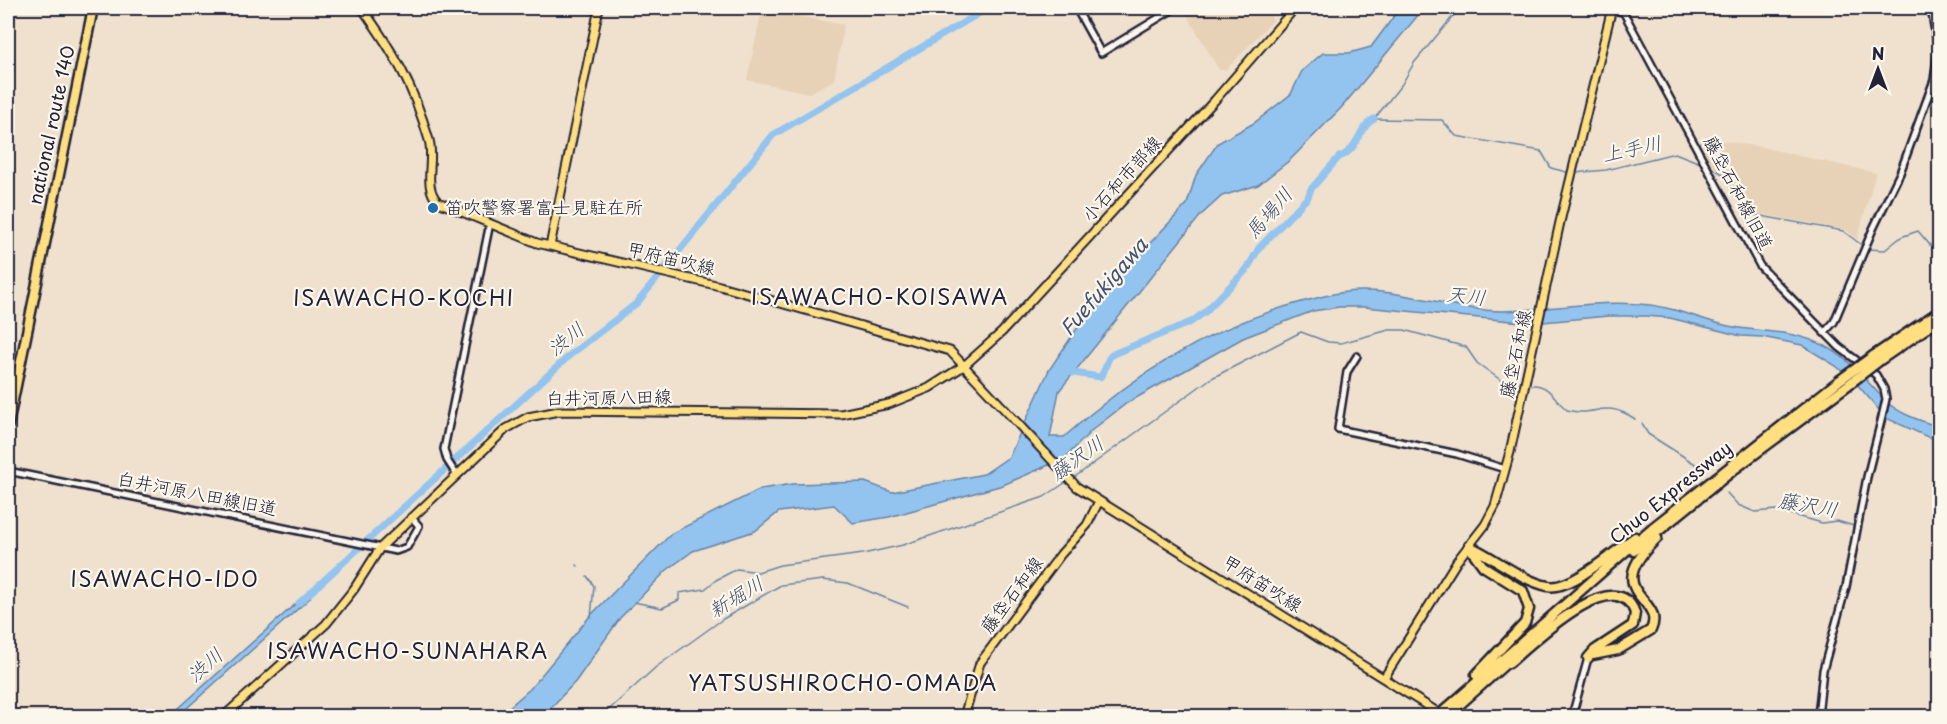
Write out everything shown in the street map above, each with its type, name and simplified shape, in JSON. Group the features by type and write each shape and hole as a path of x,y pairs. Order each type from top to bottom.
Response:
{"highway":[{"name":"national route 140","path":"8,425 93,8"},
{"name":"Chuo Expressway","path":"1436,714 1706,484 1940,311"},
{"name":"Chuo Expressway","path":"1876,359 1940,319"},
{"name":"Chuo Expressway","path":"1447,717 1605,576 1842,384"},
{"path":"1468,546 1538,583 1559,586 1570,582 1650,527 1706,484"},
{"path":"1588,658 1601,652 1618,650 1651,630 1654,616 1635,590 1632,580 1633,568 1646,549 1696,500"},
{"path":"1436,714 1492,659 1528,616 1528,603 1523,591 1483,567 1468,546"},
{"path":"1478,689 1551,627 1584,604 1606,595 1625,600 1635,613 1633,625 1595,650 1588,658"}],"main road":[{"name":"甲府笛吹線","path":"362,8 398,58 408,79 430,142 432,194 443,205 528,240 670,273 937,346 953,354 967,366 1073,484 1384,678 1436,714"},
{"path":"550,246 599,8"},
{"name":"藤垈石和線","path":"1384,678 1468,546 1492,514 1505,469 1572,172 1612,8"},
{"name":"小石和市部線","path":"967,366 1010,323 1230,83 1293,9"},
{"name":"白井河原八田線","path":"224,717 336,613 380,548 454,472 506,429 537,414 596,410 848,413 904,399 967,366"},
{"name":"藤垈石和線","path":"964,717 980,663 1061,554 1088,525 1099,501"}],"street":[{"path":"1076,8 1101,52 1175,8"},
{"name":"藤垈石和線旧道","path":"1612,8 1624,14 1760,266 1824,333 1876,375 1884,389 1886,399 1867,477 1846,586 1823,670 1818,717"},
{"path":"1824,333 1834,322 1864,247 1900,173 1934,80 1938,50 1931,8"},
{"path":"454,472 444,449 490,223"},
{"path":"1357,356 1347,372 1338,429 1457,454 1505,469"},
{"name":"白井河原八田線旧道","path":"8,471 396,551 407,547 418,526 411,517"},
{"path":"1572,717 1588,658"},
{"path":"233,708 240,717"}],"shaded area":[{"path":"1183,8 1266,8 1273,20 1226,70 1219,70"},
{"path":"762,9 844,25 834,80 810,93 747,80"},
{"path":"1705,138 1761,147 1876,173 1857,239 1846,230 1750,212 1724,172 1709,166 1704,158"}],"water":[{"path":"1400,8 1424,8 1342,107 1290,160 1258,185 1222,196 1201,215 1059,391 1050,437 1064,437 1118,393 1176,354 1207,338 1271,311 1328,295 1358,291 1383,292 1470,308 1502,311 1631,303 1670,309 1728,326 1794,335 1816,342 1838,354 1893,407 1935,426 1930,438 1886,418 1856,383 1836,366 1802,345 1762,337 1741,336 1670,318 1646,316 1608,316 1532,323 1364,307 1339,307 1313,311 1243,338 1127,403 1092,430 1065,458 1003,485 889,517 853,523 834,505 779,512 755,531 693,551 667,570 620,618 576,681 543,716 499,716 530,689 590,616 672,533 761,489 793,484 865,482 892,492 984,474 1009,457 1049,370 1097,299 1187,204 1196,175 1218,143 1254,123 1291,94 1302,71 1323,53 1349,53 1371,47"},
{"path":"302,598 310,598 178,716 170,716"}],"waterway":[{"name":"渋川","path":"299,603 570,355 637,303 773,135 988,8"},
{"name":"馬場川","path":"1375,118 1402,84 1414,63 1460,8"},
{"name":"上手川","path":"1374,119 1442,120 1456,136 1541,151 1551,168 1570,173"},
{"name":"馬場川","path":"1067,372 1100,377 1108,359 1113,354 1191,322 1205,312 1247,269 1259,248 1308,197 1311,189 1339,157 1351,149 1365,127 1374,119"},
{"name":"上手川","path":"1574,173 1606,170 1675,153 1703,164"},
{"name":"上手川","path":"1710,167 1723,174 1744,210 1750,214 1843,231 1863,246"},
{"name":"上手川","path":"1867,249 1885,250 1901,237 1918,231 1930,245 1940,250"},
{"name":"藤沢川","path":"1072,479 1210,379 1301,332 1328,342 1341,343 1389,330 1404,330 1466,347 1477,363 1509,386 1520,388"},
{"name":"藤沢川","path":"1532,385 1543,387 1567,410 1577,412 1615,410 1635,419"},
{"name":"藤沢川","path":"1642,424 1648,434 1700,467"},
{"name":"天川","path":"1925,431 1940,437"},
{"name":"藤沢川","path":"634,602 662,608 679,600 679,593 705,589 716,580 737,569 758,572 780,565 863,554 903,545 1044,497 1068,481"},
{"name":"藤沢川","path":"1727,493 1738,505 1755,512 1776,510 1822,523 1837,521 1854,526"},
{"path":"587,576 594,586 591,617"},
{"name":"新堀川","path":"602,716 656,667 723,619 781,585 823,580 848,583 908,607"}],"place":[{"name":"笛吹警察署富士見駐在所","path":"433,208"}],"district":[{"name":"ISAWACHO-KOISAWA","path":"880,298"},
{"name":"ISAWACHO-KOCHI","path":"404,299"},
{"name":"ISAWACHO-IDO","path":"165,580"},
{"name":"ISAWACHO-SUNAHARA","path":"408,652"},
{"name":"YATSUSHIROCHO-OMADA","path":"843,684"}],"water label":[{"name":"Fuefukigawa","path":"1104,287"}]}
